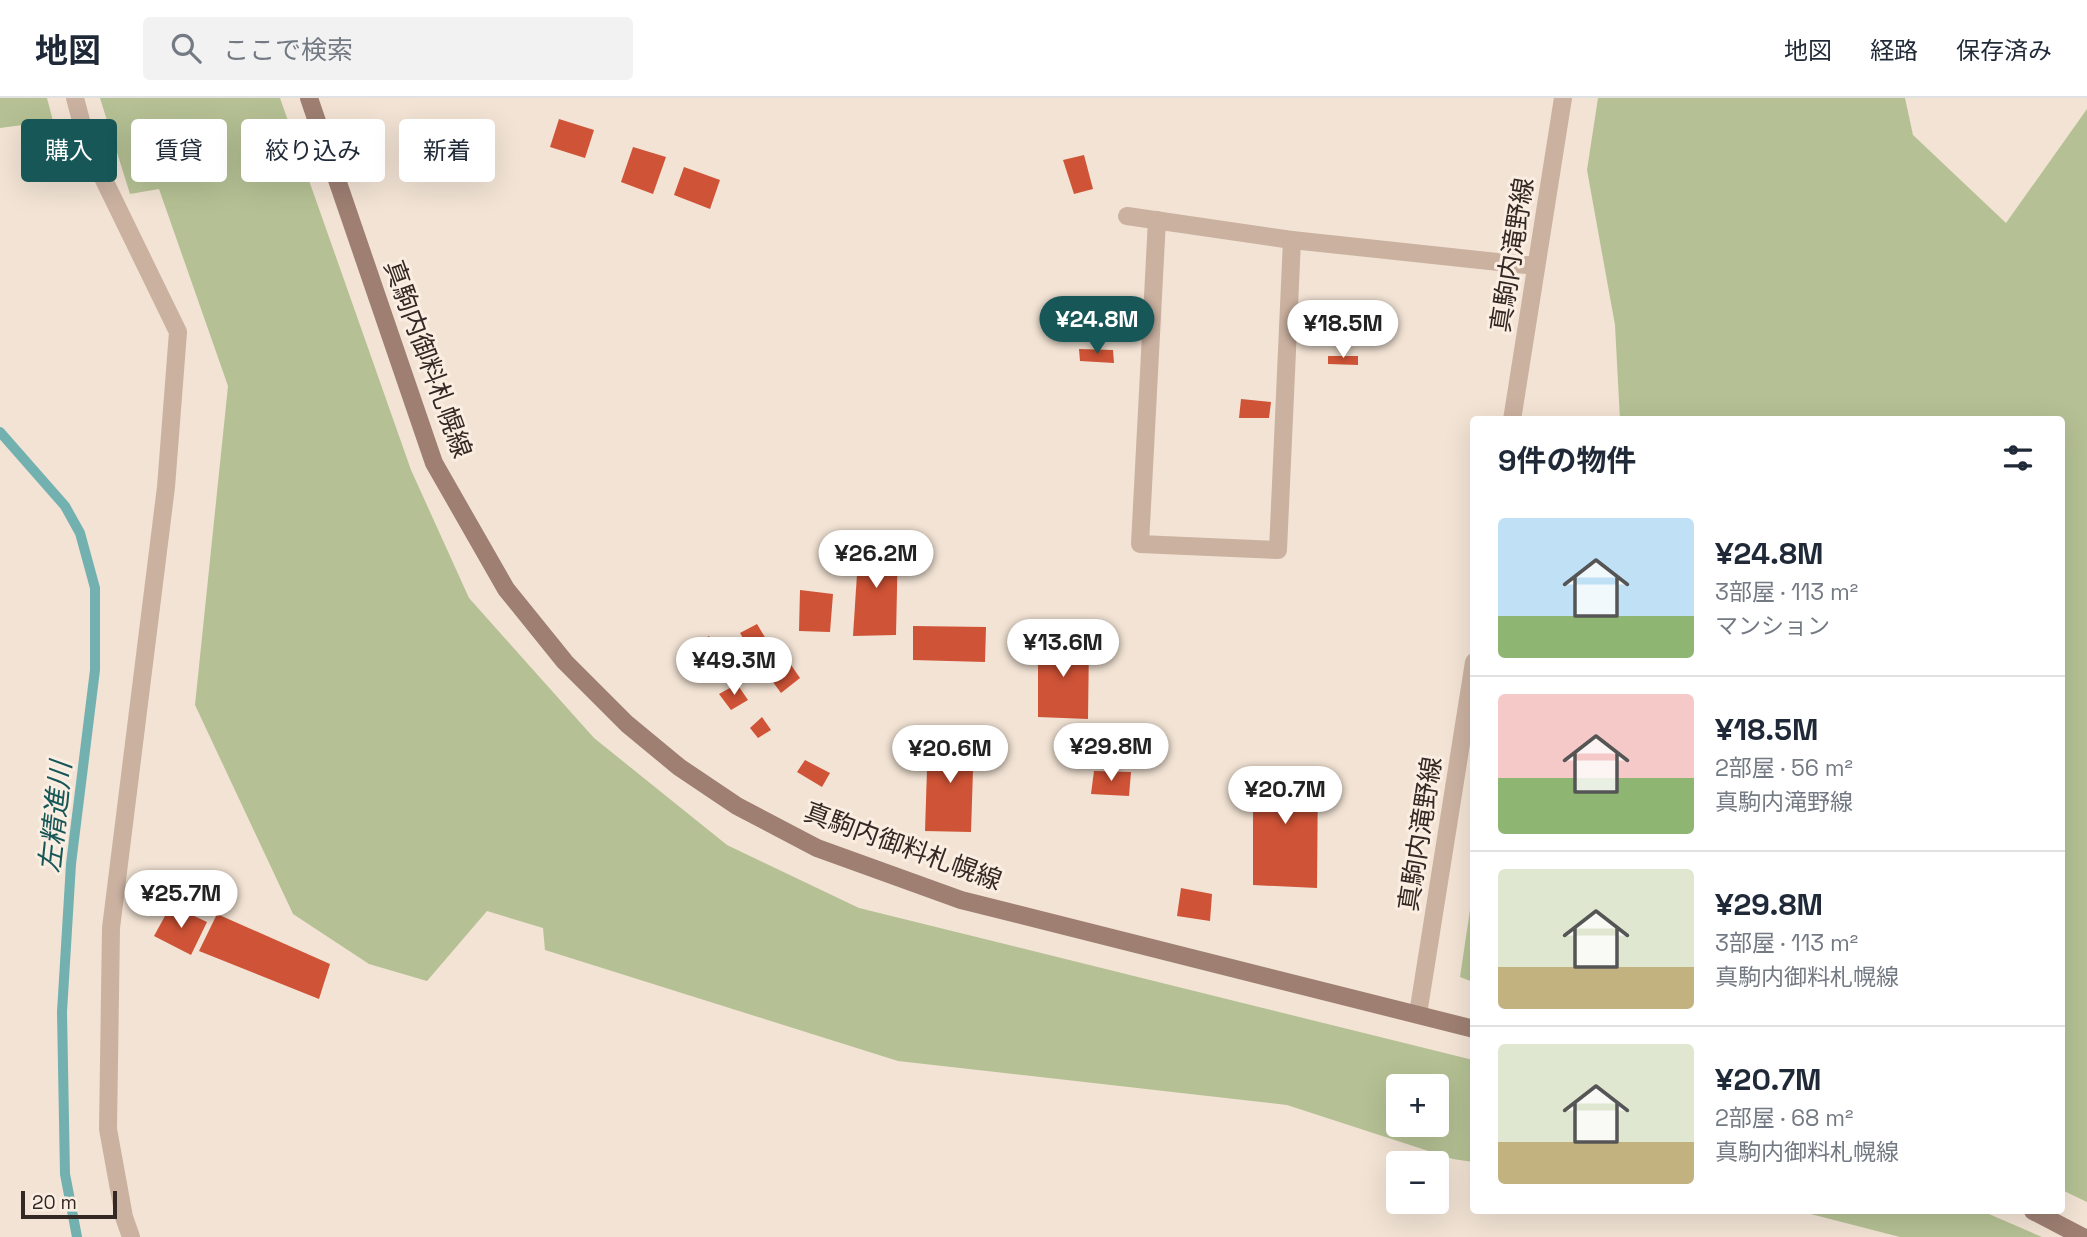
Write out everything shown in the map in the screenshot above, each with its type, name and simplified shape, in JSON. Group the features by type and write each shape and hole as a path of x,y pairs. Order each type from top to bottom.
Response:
{"main road":[{"name":"真駒内御料札幌線","path":"309,98 434,463 506,589 565,662 627,724 679,767 737,806 817,848 961,900 1470,1028"},
{"path":"2040,1214 2084,1237"}],"street":[{"path":"75,98 88,147 178,332 166,487 111,928 108,1129 124,1217 131,1237"},
{"name":"真駒内滝野線","path":"1513,416 1563,98"},
{"path":"1127,216 1292,240 1536,266"},
{"path":"1157,220 1140,544 1278,550 1292,240"},
{"name":"真駒内滝野線","path":"1418,1014 1470,687"}],"green space":[{"path":"0,98 47,98 52,119 21,119 21,125 0,128"},
{"path":"100,98 280,98 287,119 241,119 241,182 310,182 411,470 469,598 594,738 727,845 859,908 1470,1059 1470,1162 1449,1158 1449,1151 1428,1151 1287,1105 898,1061 545,950 543,928 487,911 427,981 369,964 293,914 195,705 228,386 159,189 130,194 117,152 117,119 107,119"},
{"path":"1598,98 1905,98 1913,135 2006,223 2087,109 2087,1202 2065,1191 2065,416 1620,416 1615,325 1587,170"},
{"path":"1470,910 1470,981 1460,977"},
{"path":"1811,1214 1989,1214 2042,1237 1900,1237"}],"building":[{"path":"559,119 594,130 585,158 550,147"},
{"path":"633,147 666,157 653,194 621,182"},
{"path":"1084,155 1093,189 1074,194 1063,160"},
{"path":"684,167 720,180 710,209 674,195"},
{"path":"1079,349 1113,350 1114,363 1080,361"},
{"path":"1328,356 1358,356 1358,365 1328,364"},
{"path":"1241,399 1271,402 1269,418 1239,418"},
{"path":"859,543 898,543 896,635 853,636"},
{"path":"800,590 833,594 830,632 799,631"},
{"path":"757,624 769,644 752,653 740,633"},
{"path":"913,626 986,627 985,662 913,660"},
{"path":"709,636 719,655 707,665 693,645"},
{"path":"1038,638 1089,641 1088,719 1038,717"},
{"path":"787,659 800,678 781,693 767,674"},
{"path":"737,684 748,700 731,710 719,694"},
{"path":"762,717 771,730 758,738 750,728"},
{"path":"928,739 974,739 971,832 925,831"},
{"path":"805,760 830,773 822,787 797,772"},
{"path":"1253,766 1318,767 1317,888 1253,885"},
{"path":"1094,771 1131,772 1129,796 1091,794"},
{"path":"1181,888 1212,894 1210,921 1177,916"},
{"path":"171,905 207,922 191,955 154,936"},
{"path":"217,914 330,964 319,999 199,951"}],"waterway":[{"name":"左精進川","path":"0,432 65,506 80,533 95,588 95,670 71,864 62,1012 65,1174 77,1237"}]}
